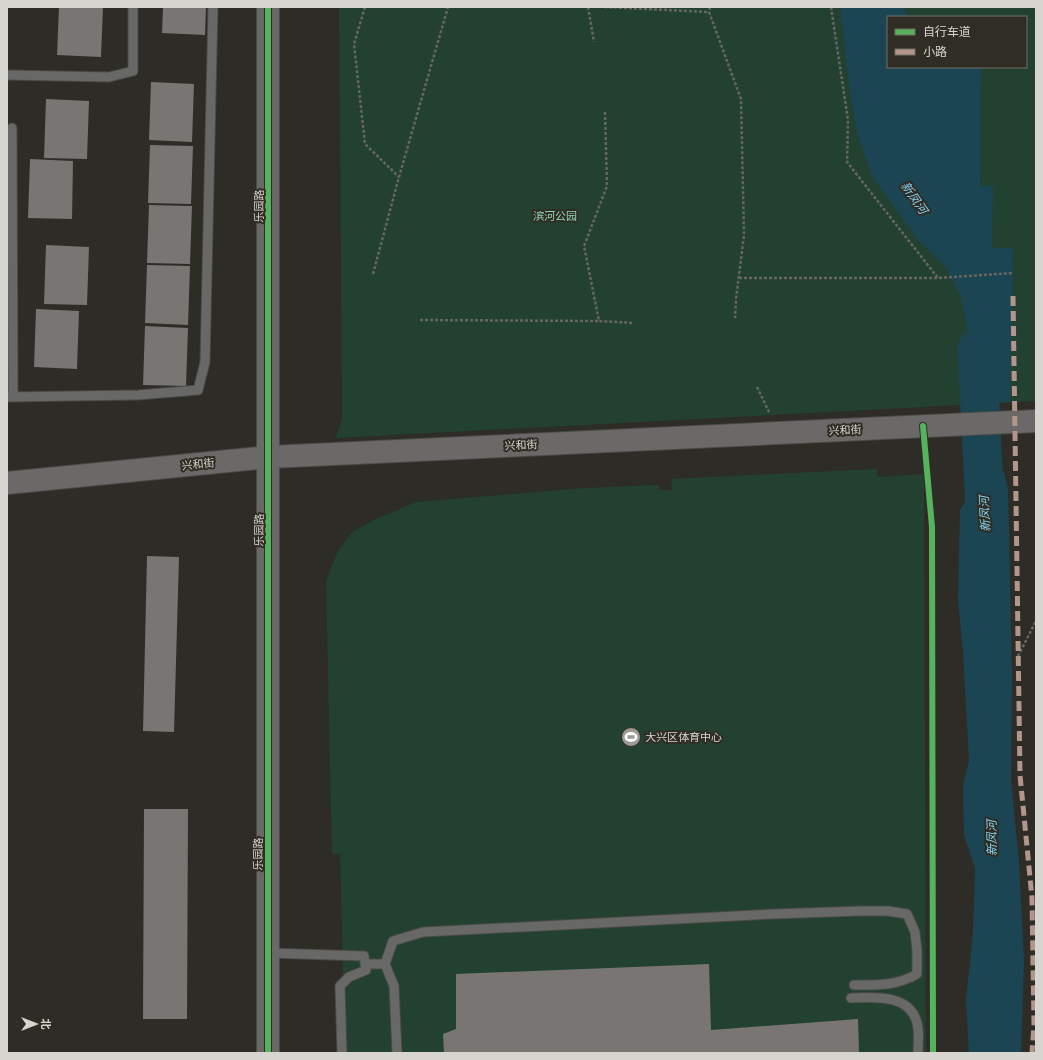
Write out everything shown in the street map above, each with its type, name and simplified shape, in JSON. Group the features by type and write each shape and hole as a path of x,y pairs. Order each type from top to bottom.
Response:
{"street":[{"name":"乐园路","path":"268,7 268,1053"},
{"name":"兴和街","path":"7,483 269,457 1036,421"}],"lane":[{"path":"7,75 109,77 133,71 133,7"},
{"path":"12,128 10,397 138,395 198,390 205,362 212,7"},
{"path":"397,1053 394,986 385,964 393,941 423,932 797,913 888,911 907,914 915,932 917,974 907,980 883,985 854,985"},
{"path":"268,953 364,956 366,970 349,977 340,986 342,1053"},
{"path":"365,964 385,964"},
{"path":"851,998 879,997 894,999 912,1011 918,1026 918,1053"}],"path":[{"path":"365,7 354,44 365,144 399,177"},
{"path":"373,274 399,177 448,7"},
{"path":"588,7 594,42"},
{"path":"604,7 709,12"},
{"path":"710,7 709,12 741,99 744,235 735,318"},
{"path":"832,7 848,120 847,162 938,278"},
{"path":"599,321 584,246 607,186 605,112"},
{"path":"739,278 938,278 1013,273"},
{"path":"420,320 599,321 634,323"},
{"path":"757,387 771,415"},
{"path":"1018,656 1036,621"}],"green space":[{"name":"滨河公园","path":"339,7 1036,7 1036,401 336,438 342,418"},
{"name":"大兴区体育中心","path":"877,469 877,477 924,474 926,1053 345,1053 340,854 332,854 326,581 337,553 352,532 376,519 416,502 585,488 659,485 659,490 672,490 671,479"}],"water":[{"path":"840,7 903,7 908,16 887,16 887,68 981,68 980,186 993,186 992,248 1013,248 1010,402 968,404 969,340 961,297 946,267 917,239 872,176 858,137 850,94"},
{"path":"1004,472 1008,489 1009,528 1012,678 1011,780 1019,863 1024,961 1021,1053 969,1053 966,1000 973,933 975,868 964,835 963,785 969,761 963,652 958,600 960,510 977,483 988,473"}],"building":[{"path":"59,7 103,7 101,57 57,55"},
{"path":"163,7 206,7 205,35 162,33"},
{"path":"151,82 194,84 192,142 149,140"},
{"path":"46,99 89,101 87,159 44,158"},
{"path":"150,145 193,146 191,204 148,203"},
{"path":"30,159 73,161 72,219 28,218"},
{"path":"149,205 192,206 190,264 147,263"},
{"path":"46,245 89,247 87,305 44,304"},
{"path":"147,265 190,266 188,325 145,323"},
{"path":"36,309 79,311 77,369 34,367"},
{"path":"145,326 188,328 186,386 143,385"},
{"path":"147,556 179,557 174,732 143,731"},
{"path":"144,809 188,809 187,1019 143,1019"},
{"path":"709,964 711,1030 858,1019 859,1053 444,1053 443,1034 456,1029 456,974"}],"waterway":[{"name":"新凤河","path":"977,349 986,530"}],"marked path":[{"path":"1013,296 1020,775 1032,898 1034,1025 1032,1053"}],"cycle path":[{"path":"268,7 268,1053"},
{"path":"923,426 932,527 933,1053"}],"place":[{"name":"大兴区体育中心","path":"631,737"}]}
